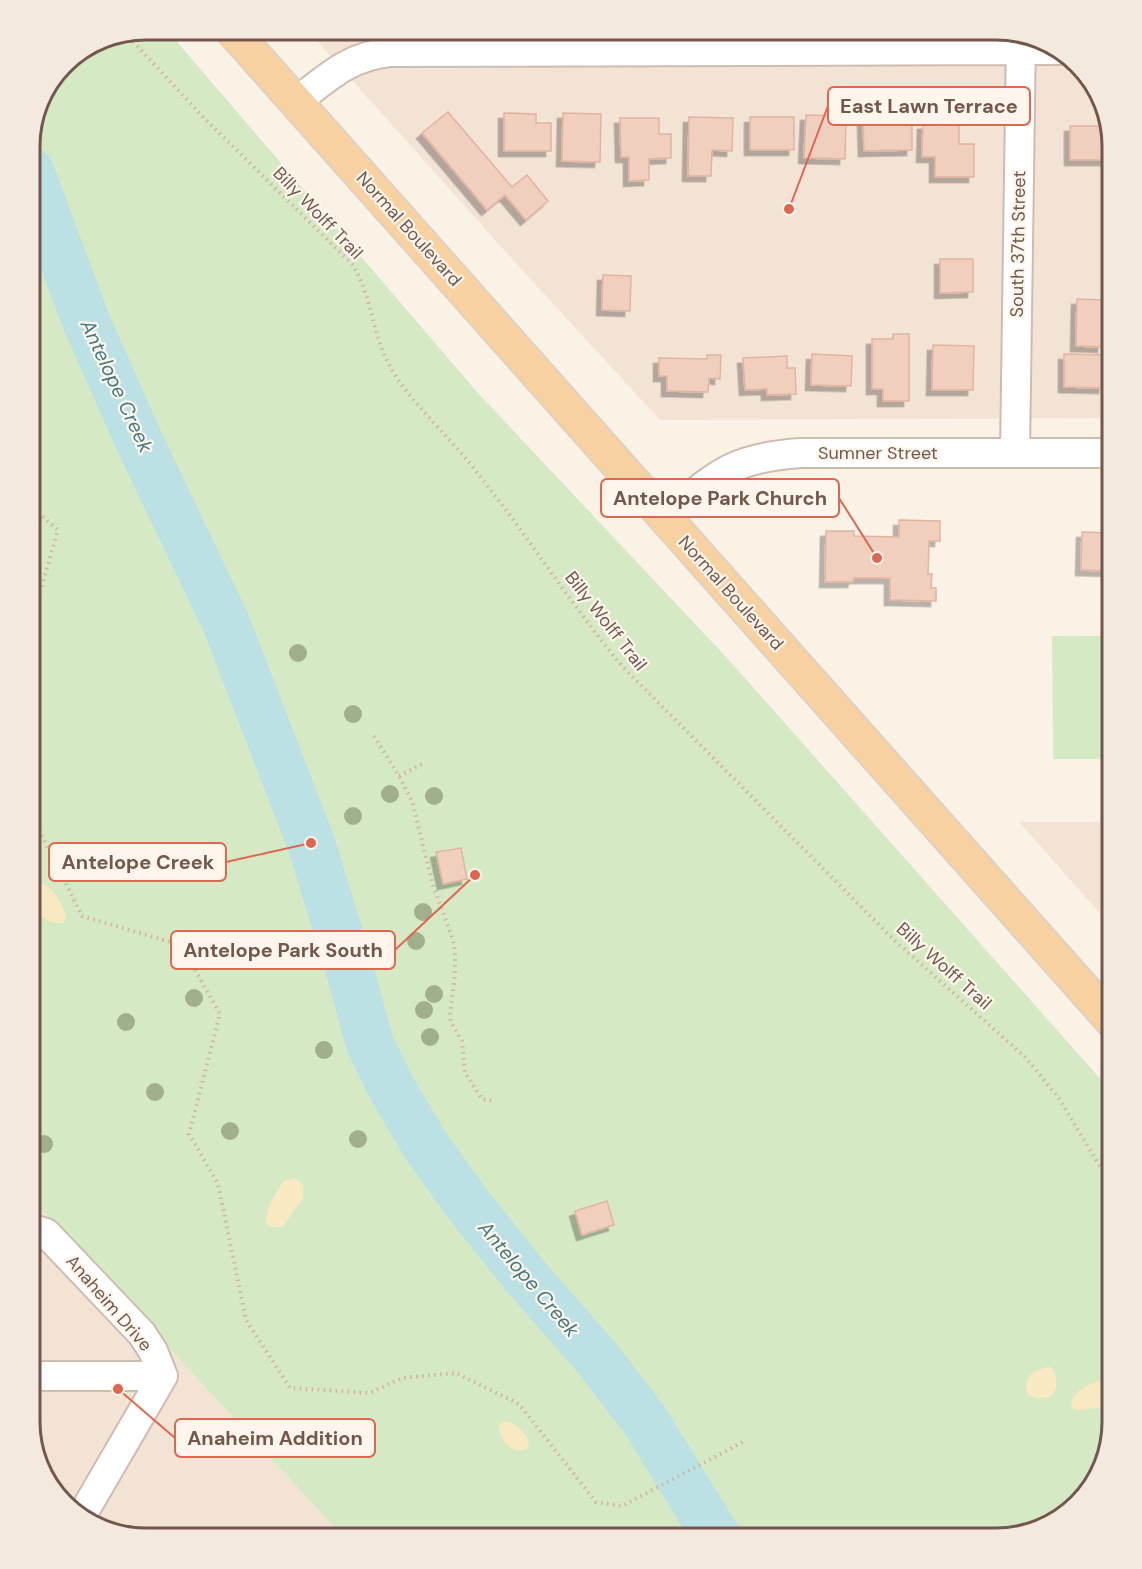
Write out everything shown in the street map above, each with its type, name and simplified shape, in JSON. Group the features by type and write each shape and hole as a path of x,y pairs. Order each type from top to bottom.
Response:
{"main road":[{"name":"Normal Boulevard","path":"241,40 1102,1010"}],"street":[{"path":"296,102 349,63 377,53 1016,43"},
{"name":"South 37th Street","path":"1015,453 1021,44"},
{"name":"Sumner Street","path":"665,518 720,472 764,456 800,453 1102,453"},
{"name":"Anaheim Drive","path":"40,1231 46,1233 142,1334 153,1351 164,1376"},
{"path":"40,1376 164,1376"},
{"path":"85,1509 164,1376"}],"path":[{"name":"Billy Wolff Trail","path":"133,41 202,116 352,264 363,283 380,347 393,373 470,463 592,630 622,666 892,938 1025,1057 1058,1097 1102,1170"},
{"path":"41,516 57,530 41,589"},
{"path":"374,736 412,801 433,885 453,940 455,967 450,1015 451,1022 462,1041 465,1073 482,1099 494,1101"},
{"path":"399,776 424,763"},
{"path":"40,833 82,916 181,945 220,1014 189,1134 218,1184 246,1320 290,1388 370,1393 402,1378 456,1373 519,1404 596,1502 622,1506 743,1442"}],"shaded area":[{"path":"316,40 1002,41 1030,46 1060,62 1080,82 1093,106 1101,133 1102,418 660,420"},
{"path":"1019,822 1102,822 1102,916"},
{"path":"40,1208 335,1528 140,1528 112,1523 100,1518 88,1511 67,1492 58,1481 49,1463 41,1436"}],"green space":[{"path":"176,40 477,392 728,659 1102,1081 1101,1436 1093,1463 1080,1487 1060,1507 1048,1514 1023,1525 1009,1528 335,1528 40,1208 41,140 44,119 51,100 62,82 82,62 100,51 133,41"},
{"path":"1052,636 1102,636 1102,759 1053,759"}],"sand":[{"path":"40,884 47,886 55,894 66,915 64,923 52,922 42,917"},
{"path":"295,1178 303,1185 303,1197 283,1226 273,1227 268,1224 266,1218 271,1202 284,1181"},
{"path":"1052,1368 1055,1376 1056,1389 1053,1394 1044,1398 1029,1395 1027,1380 1037,1370"},
{"path":"1102,1381 1102,1407 1079,1410 1073,1408 1071,1403 1077,1393"},
{"path":"505,1421 523,1431 529,1442 527,1449 517,1451 504,1441 499,1425"}],"building":[{"path":"448,112 512,187 527,175 548,201 526,220 505,195 487,210 422,133"},
{"path":"504,113 536,114 536,123 551,123 551,151 504,151"},
{"path":"563,113 601,114 600,162 562,161"},
{"path":"806,115 846,116 845,159 804,158"},
{"path":"689,117 733,118 732,151 712,150 711,176 688,176"},
{"path":"750,117 794,117 794,150 750,150"},
{"path":"620,118 659,118 659,134 671,134 671,158 649,159 649,180 629,181 629,157 621,157"},
{"path":"863,120 912,120 912,150 864,151"},
{"path":"923,124 959,124 959,144 974,144 974,177 935,177 935,157 922,157"},
{"path":"1070,126 1100,126 1102,160 1070,160"},
{"path":"940,259 973,259 973,292 940,293"},
{"path":"603,275 631,276 630,311 602,310"},
{"path":"1077,299 1102,300 1102,347 1076,346"},
{"path":"893,334 909,334 909,401 883,401 883,389 872,389 872,339 893,339"},
{"path":"933,345 974,346 973,390 932,390"},
{"path":"812,354 852,356 851,386 811,385"},
{"path":"1064,354 1102,355 1102,388 1064,387"},
{"path":"707,355 721,355 720,379 709,378 708,392 667,391 667,376 659,376 659,358 707,359"},
{"path":"787,356 787,368 795,368 796,394 767,395 767,389 745,390 743,358"},
{"path":"899,520 940,521 940,541 929,541 928,574 932,574 931,588 936,588 936,601 890,600 890,578 854,578 853,582 825,582 826,531 854,531 854,536 899,537"},
{"path":"1082,532 1102,533 1102,571 1081,570"},
{"path":"461,848 467,879 443,884 436,852"},
{"path":"607,1201 614,1225 582,1235 575,1211"}],"waterway":[{"name":"Antelope Creek","path":"41,200 86,321 140,443 226,623 311,843 370,1044 392,1089 426,1146 470,1207 526,1277 597,1358 644,1419 711,1528"}],"place":[{"name":"East Lawn Terrace","path":"789,209"},
{"name":"Antelope Park Church","path":"877,558"},
{"name":"Antelope Creek","path":"311,843"},
{"name":"Antelope Park South","path":"475,875"},
{"name":"Anaheim Addition","path":"118,1389"}]}
